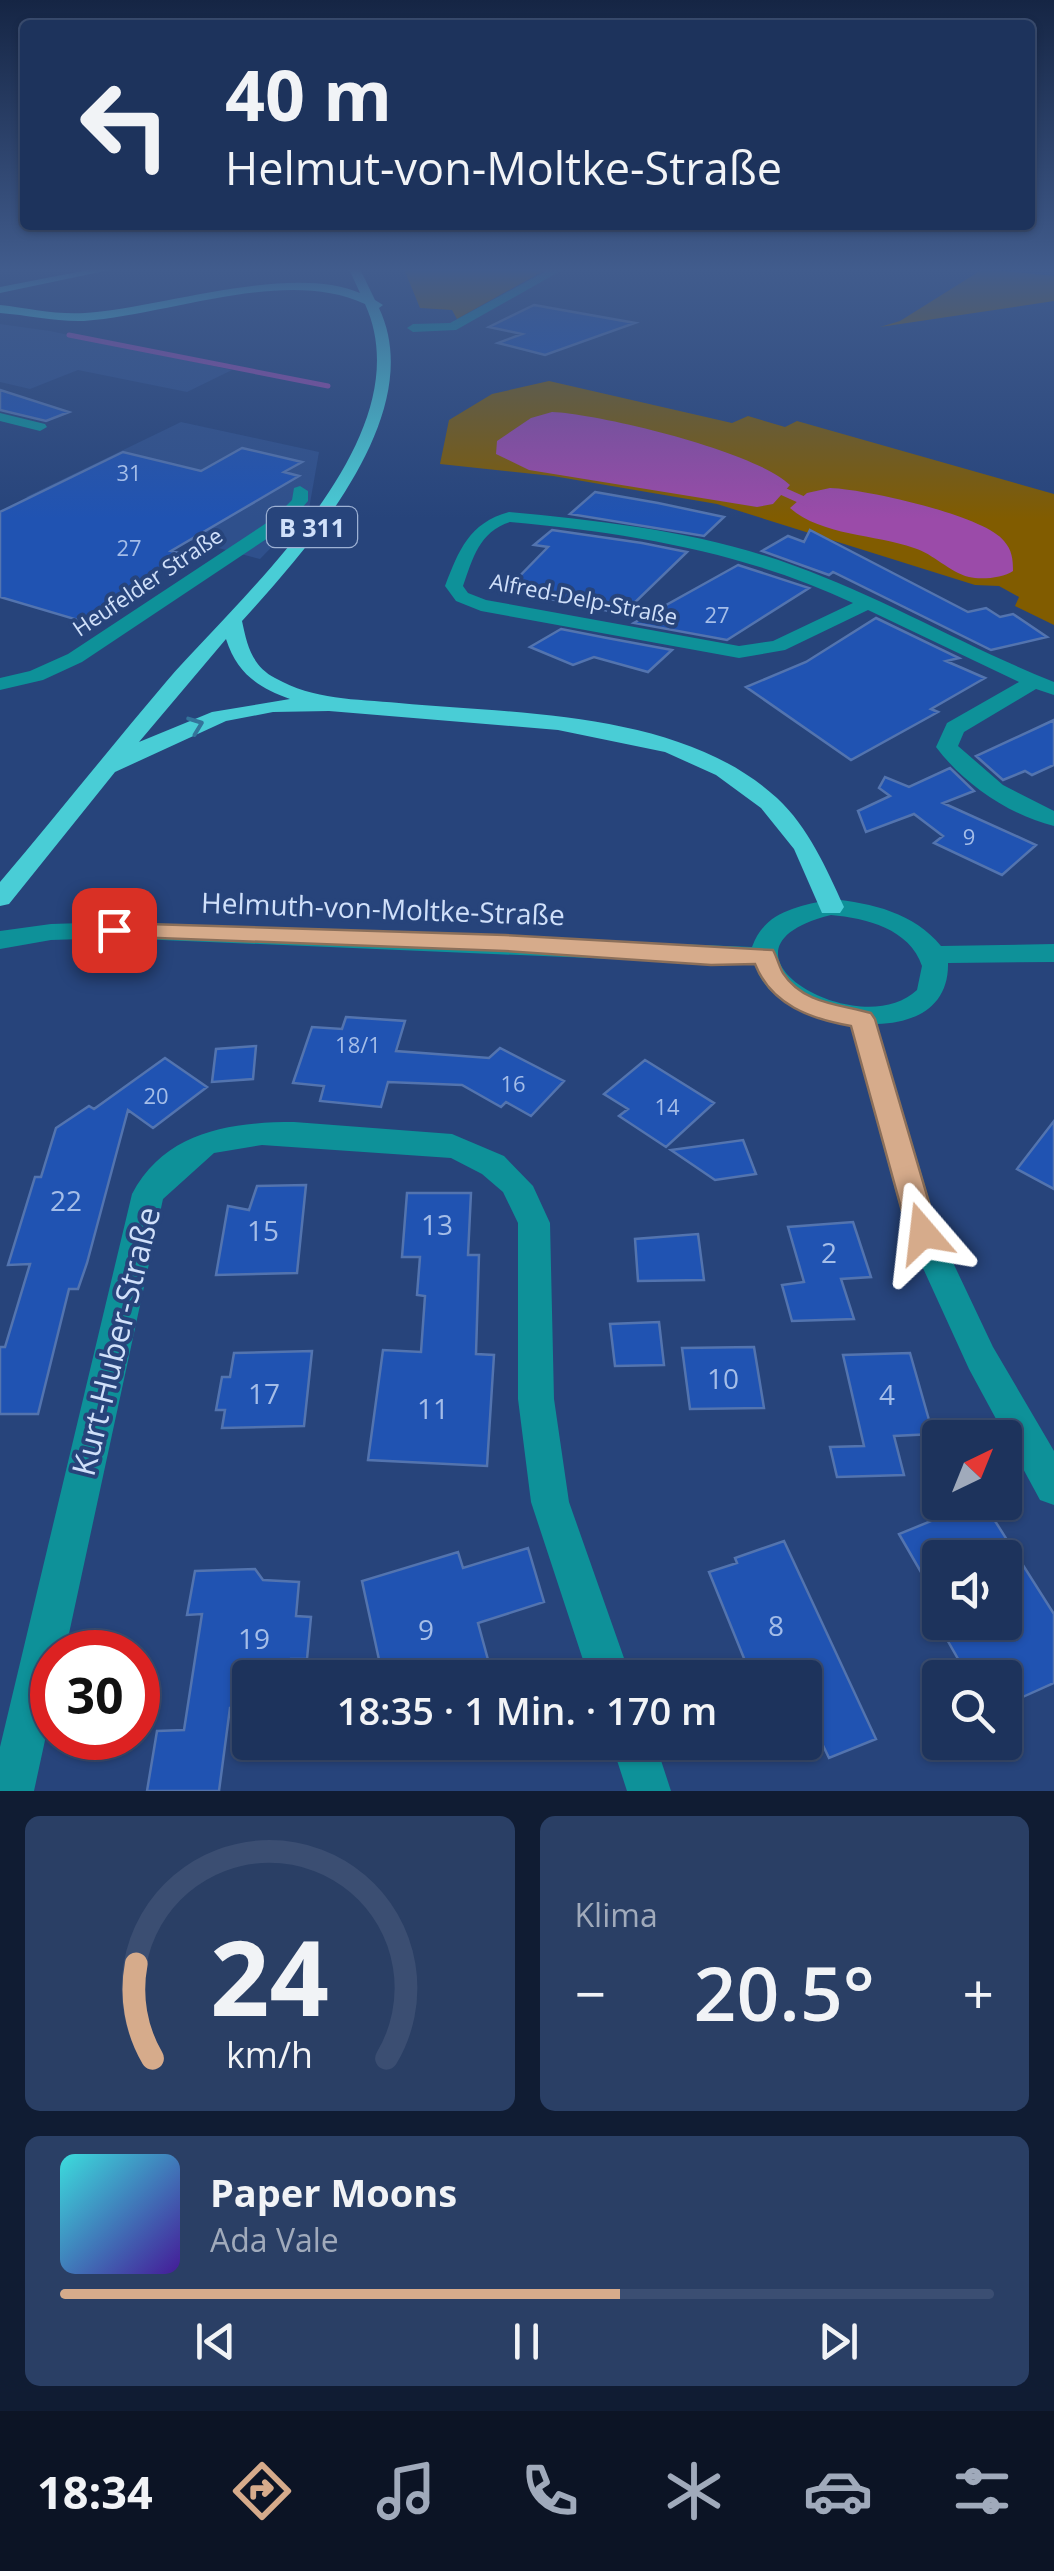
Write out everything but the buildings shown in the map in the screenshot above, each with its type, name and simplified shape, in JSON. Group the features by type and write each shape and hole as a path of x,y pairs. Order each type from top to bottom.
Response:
{"main road":[{"name":"B 311","path":"0,898 312,527 348,474 374,422 384,386 386,353"},
{"path":"232,620 236,652 254,675 283,690 329,704"},
{"path":"108,768 168,735 221,715 275,706 329,704 625,731 673,744 758,793 797,834 822,876 831,907"}],"street":[{"path":"0,417 40,427"},
{"name":"Heufelder Straße","path":"0,684 36,676 74,658 280,522 300,502 300,491"},
{"name":"Alfred-Delp-Straße","path":"867,604 778,646 739,652 481,605 462,597 454,586 477,531 490,522 509,517 646,534 726,550 788,570 867,604 1044,685"},
{"path":"1044,685 956,728 946,747 964,767 1026,807 1054,819"},
{"path":"831,907 852,908 892,920 922,942 932,955 935,978 927,997 904,1012 862,1019 825,1013 794,998 772,977 764,956 766,940 775,927 809,909 831,907"},
{"name":"Helmuth-von-Moltke-Straße","path":"0,940 51,932 114,930 505,943 711,957 764,956"},
{"path":"932,955 1054,952"},
{"path":"862,1019 923,1233 981,1358 1054,1487"},
{"name":"Kurt-Huber-Straße","path":"12,1791 148,1194 175,1164 211,1140 245,1133 452,1146 480,1154 526,1194 534,1223 536,1399 550,1502 604,1660"},
{"path":"638,1760 649,1791"}],"shaded area":[{"path":"0,353 151,353 232,370 187,392 78,370 30,389 0,382"},
{"path":"549,381 732,423 748,416 785,427 797,421 1054,494 1054,625 1015,606 1019,597 999,586 975,585 717,504 553,476 440,464 449,420 492,394"},
{"path":"552,412 640,427 713,448 772,472 790,485 773,504 757,507 529,470 496,454 497,441 531,418"},
{"path":"181,422 319,452 309,509 260,559 26,497"},
{"path":"830,488 895,498 973,522 1004,541 1013,571 992,578 969,577 921,551 817,524 790,508 807,493"}],"waterway":[{"path":"158,353 328,386"},
{"path":"771,486 809,503"}],"route":[{"path":"114,930 505,943 711,957 764,956 772,977 794,998 825,1013 862,1019 923,1233"}]}
